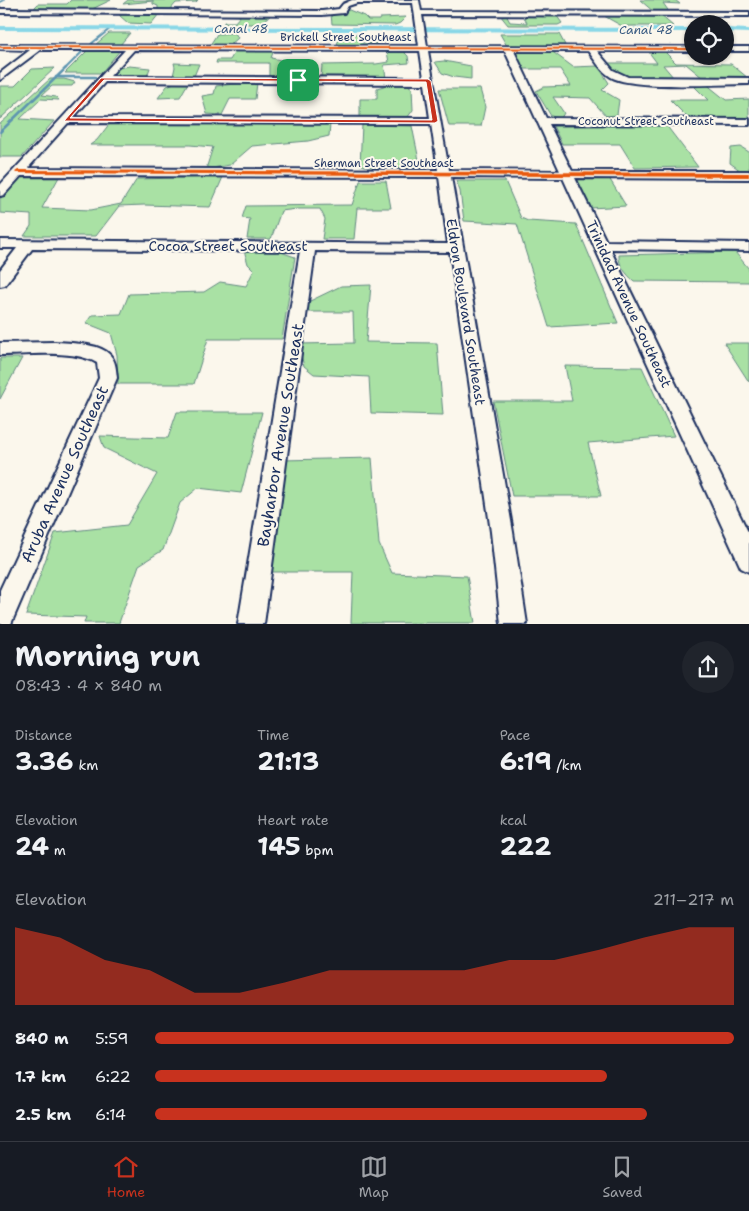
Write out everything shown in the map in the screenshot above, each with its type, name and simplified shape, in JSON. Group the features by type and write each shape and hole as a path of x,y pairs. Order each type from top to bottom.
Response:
{"street":[{"path":"0,11 334,12 341,11 349,2 356,1 416,1"},
{"name":"Eldron Boulevard Southeast","path":"416,1 502,530 514,624"},
{"path":"24,12 37,3"},
{"path":"273,13 276,4"},
{"path":"556,5 563,14"},
{"path":"418,13 491,10 563,14 749,14"},
{"name":"Brickell Street Southeast","path":"0,46 132,47 421,36 508,48 684,49"},
{"path":"0,77 38,47"},
{"path":"0,192 132,47"},
{"name":"Trinidad Avenue Southeast","path":"508,48 749,560"},
{"path":"590,48 608,71 621,78 638,81 749,81"},
{"path":"734,49 749,49"},
{"path":"103,79 428,81"},
{"path":"66,120 435,121"},
{"name":"Coconut Street Southeast","path":"543,121 749,122"},
{"name":"Sherman Street Southeast","path":"18,172 749,175"},
{"name":"Cocoa Street Southeast","path":"0,244 455,248"},
{"path":"0,282 28,244"},
{"path":"602,246 747,249"},
{"name":"Bayharbor Avenue Southeast","path":"251,624 308,247"},
{"name":"Aruba Avenue Southeast","path":"0,349 90,352 102,357 107,365 108,378 0,618"}],"green space":[{"path":"71,0 111,0 90,10 33,9 38,4 67,4"},
{"path":"128,0 198,0 196,2 176,3 169,11 158,11 158,6 153,4 153,1 123,4"},
{"path":"640,0 675,0 680,4 663,3 670,13 655,13"},
{"path":"349,10 364,16 368,20 406,17 395,25 332,24 331,14"},
{"path":"120,14 159,14 151,24 128,23"},
{"path":"219,14 272,14 261,24 224,24 224,22 235,22 240,16"},
{"path":"500,15 506,15 510,22 527,23 523,15 556,15 562,23 558,25 508,25"},
{"path":"660,15 673,26 622,26 604,16"},
{"path":"109,33 130,33 120,45 95,45"},
{"path":"235,33 238,38 230,45 210,45 217,34"},
{"path":"340,34 362,34 362,43 377,43 377,46 337,45"},
{"path":"500,34 559,34 565,45 507,46"},
{"path":"89,49 121,49 101,73 65,73"},
{"path":"236,50 274,50 271,58 290,62 286,76 269,77 269,63 216,63 217,60 230,60"},
{"path":"514,50 550,50 573,67 598,66 609,83 602,90 619,100 617,115 606,116 590,98 553,97 564,113 561,118 551,116 536,91 544,87 571,86 560,69 524,69"},
{"path":"403,51 408,56 409,63 384,65 386,78 321,78 322,65 389,62 387,52"},
{"path":"648,51 664,51 676,63 684,64 663,65 674,78 637,78 620,73 606,63 657,63"},
{"path":"444,61 471,66 471,79 442,73 435,62"},
{"path":"174,63 199,64 194,76 173,76"},
{"path":"687,65 732,65 748,78 703,78"},
{"path":"129,66 150,68 147,76 111,76 119,68"},
{"path":"55,68 0,119 0,86 15,86 32,69"},
{"path":"50,79 64,79 75,82 72,86 52,86 42,95 56,97 59,100 41,99 20,119 54,121 22,157 0,157 0,124"},
{"path":"179,81 188,83 180,97 158,98 167,86"},
{"path":"257,83 255,99 230,99 222,115 207,114 202,96 214,94 216,86"},
{"path":"394,83 405,83 412,88 413,110 407,118 360,118 360,99 377,99 377,88"},
{"path":"691,83 705,83 726,100 749,99 749,118 687,117 670,100 708,100"},
{"path":"439,89 480,89 485,107 481,126 449,126"},
{"path":"110,123 330,124 329,136 308,141 252,146 230,165 206,169 213,147 190,145 90,145 97,140"},
{"path":"362,125 412,126 420,165 390,168 360,165"},
{"path":"666,125 698,167 635,168 620,144 562,144 553,126"},
{"path":"741,147 749,152 749,171 741,171 730,163 731,148"},
{"path":"20,177 59,177 42,208 91,210 121,204 137,179 223,177 210,207 119,206 96,236 24,236 31,226 31,215 0,213 0,199"},
{"path":"576,178 609,178 626,206 590,208"},
{"path":"360,181 386,181 391,208 357,208 354,239 322,239 325,219 320,209 297,209 281,211 271,239 247,239 250,219 242,218 246,206 352,205"},
{"path":"456,181 505,181 521,218 528,221 576,224 618,323 549,327 517,224 464,221 460,191"},
{"path":"272,249 295,257 282,339 208,339 194,384 118,384 117,355 111,333 86,323 92,315 121,314 129,294 204,292 220,282 246,286 254,270 248,264 244,250"},
{"path":"735,252 749,269 749,282 634,281 624,270 619,259 619,255"},
{"path":"371,285 366,342 437,343 443,415 371,413 369,377 314,374 304,366 298,344 354,343 353,312 305,312 308,302 341,286"},
{"path":"724,343 749,343 749,382"},
{"path":"0,358 22,358 0,399"},
{"path":"565,366 642,367 674,436 588,443 601,496 512,496 493,401 572,401"},
{"path":"177,412 262,412 241,493 198,488 180,503 163,550 139,565 119,623 84,623 86,617 26,615 55,533 127,525 157,474 104,448 100,436 168,438"},
{"path":"372,458 379,544 392,573 467,576 475,623 351,623 353,572 271,572 282,460"}],"waterway":[{"path":"0,2 4,0"},
{"name":"Canal 48","path":"0,28 684,30"},
{"path":"91,44 111,28"},
{"name":"Canal 48","path":"734,30 749,31"},
{"path":"66,68 85,49"},
{"path":"57,77 66,68"},
{"path":"0,132 57,77"},
{"path":"57,77 95,77"}],"cycle path":[{"path":"0,47 684,49"},
{"path":"18,172 749,175"}],"route":[{"path":"103,79 298,80 428,81 435,121 66,120 103,79"}]}
